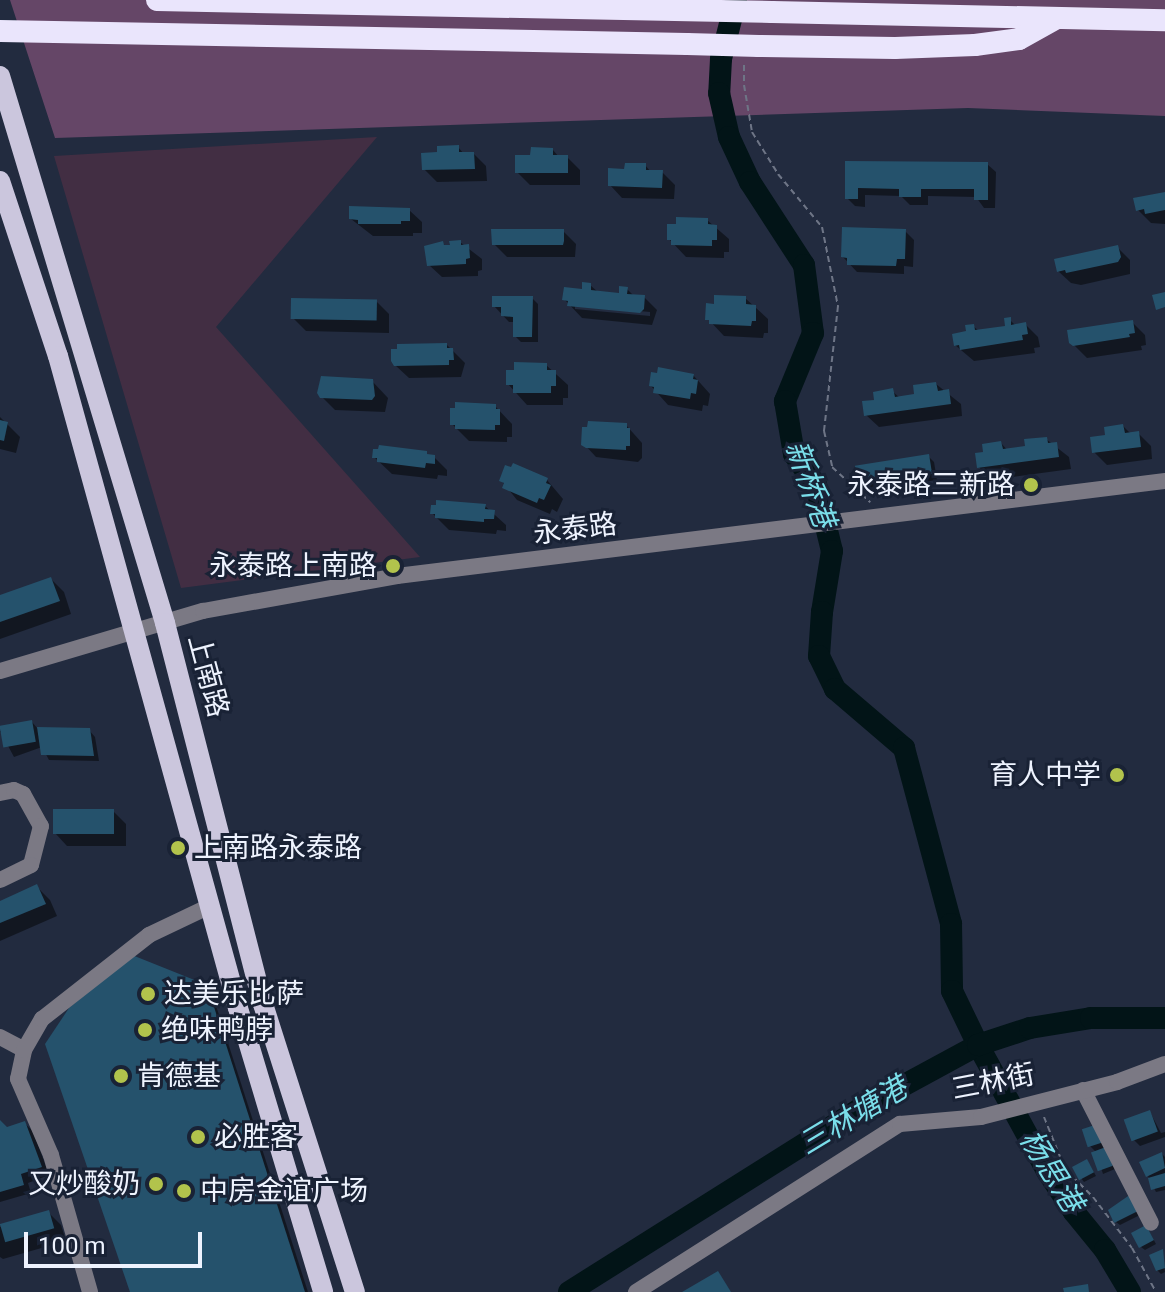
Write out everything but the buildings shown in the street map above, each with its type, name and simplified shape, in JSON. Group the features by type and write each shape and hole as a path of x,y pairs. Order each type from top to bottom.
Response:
{"highway":[{"path":"157,0 1165,20"},
{"path":"0,31 687,44 752,52 975,45 1019,39 1058,18"}],"main road":[{"name":"上南路","path":"0,76 165,623 263,1004 355,1292"},
{"path":"0,181 58,356 210,906 323,1292"}],"street":[{"name":"永泰路","path":"0,671 165,623 267,598 397,576 1165,481"},
{"path":"0,793 14,790 23,794 41,826 31,865 0,880"},
{"path":"90,1292 51,1155 18,1079 24,1050 42,1019 149,935 210,906"},
{"path":"0,1037 24,1050"},
{"name":"三林街","path":"636,1292 900,1124 921,1119 981,1117 1165,1064"},
{"path":"1083,1090 1151,1223"}],"path":[{"path":"752,52 744,85 752,132 778,174 822,227 833,271 838,306 824,431 832,467 878,509 872,519"},
{"path":"1036,1101 1065,1169 1093,1197 1132,1248 1156,1292"}],"shaded area":[{"path":"10,0 1165,0 1165,116 968,108 55,138"},
{"path":"377,137 216,327 420,557 181,588 54,156"}],"waterway":[{"name":"新桥港","path":"736,0 721,59 719,93 729,137 750,182 804,265 813,333 785,401 794,454 816,485 832,551 822,612 819,656 835,689 904,748 951,924 952,991 1047,1171 1074,1212 1105,1250 1130,1292"},
{"name":"三林塘港","path":"569,1292 860,1109 978,1045 1030,1028 1091,1018 1165,1018"}],"place":[{"name":"永泰路三新路","path":"1031,485"},
{"name":"永泰路上南路","path":"393,566"},
{"name":"育人中学","path":"1117,775"},
{"name":"上南路永泰路","path":"178,848"},
{"name":"达美乐比萨","path":"148,994"},
{"name":"绝味鸭脖","path":"145,1030"},
{"name":"肯德基","path":"121,1076"},
{"name":"必胜客","path":"198,1137"},
{"name":"又炒酸奶","path":"156,1184"},
{"name":"中房金谊广场","path":"184,1191"}],"water label":[{"name":"杨思港","path":"1051,1171"}]}
